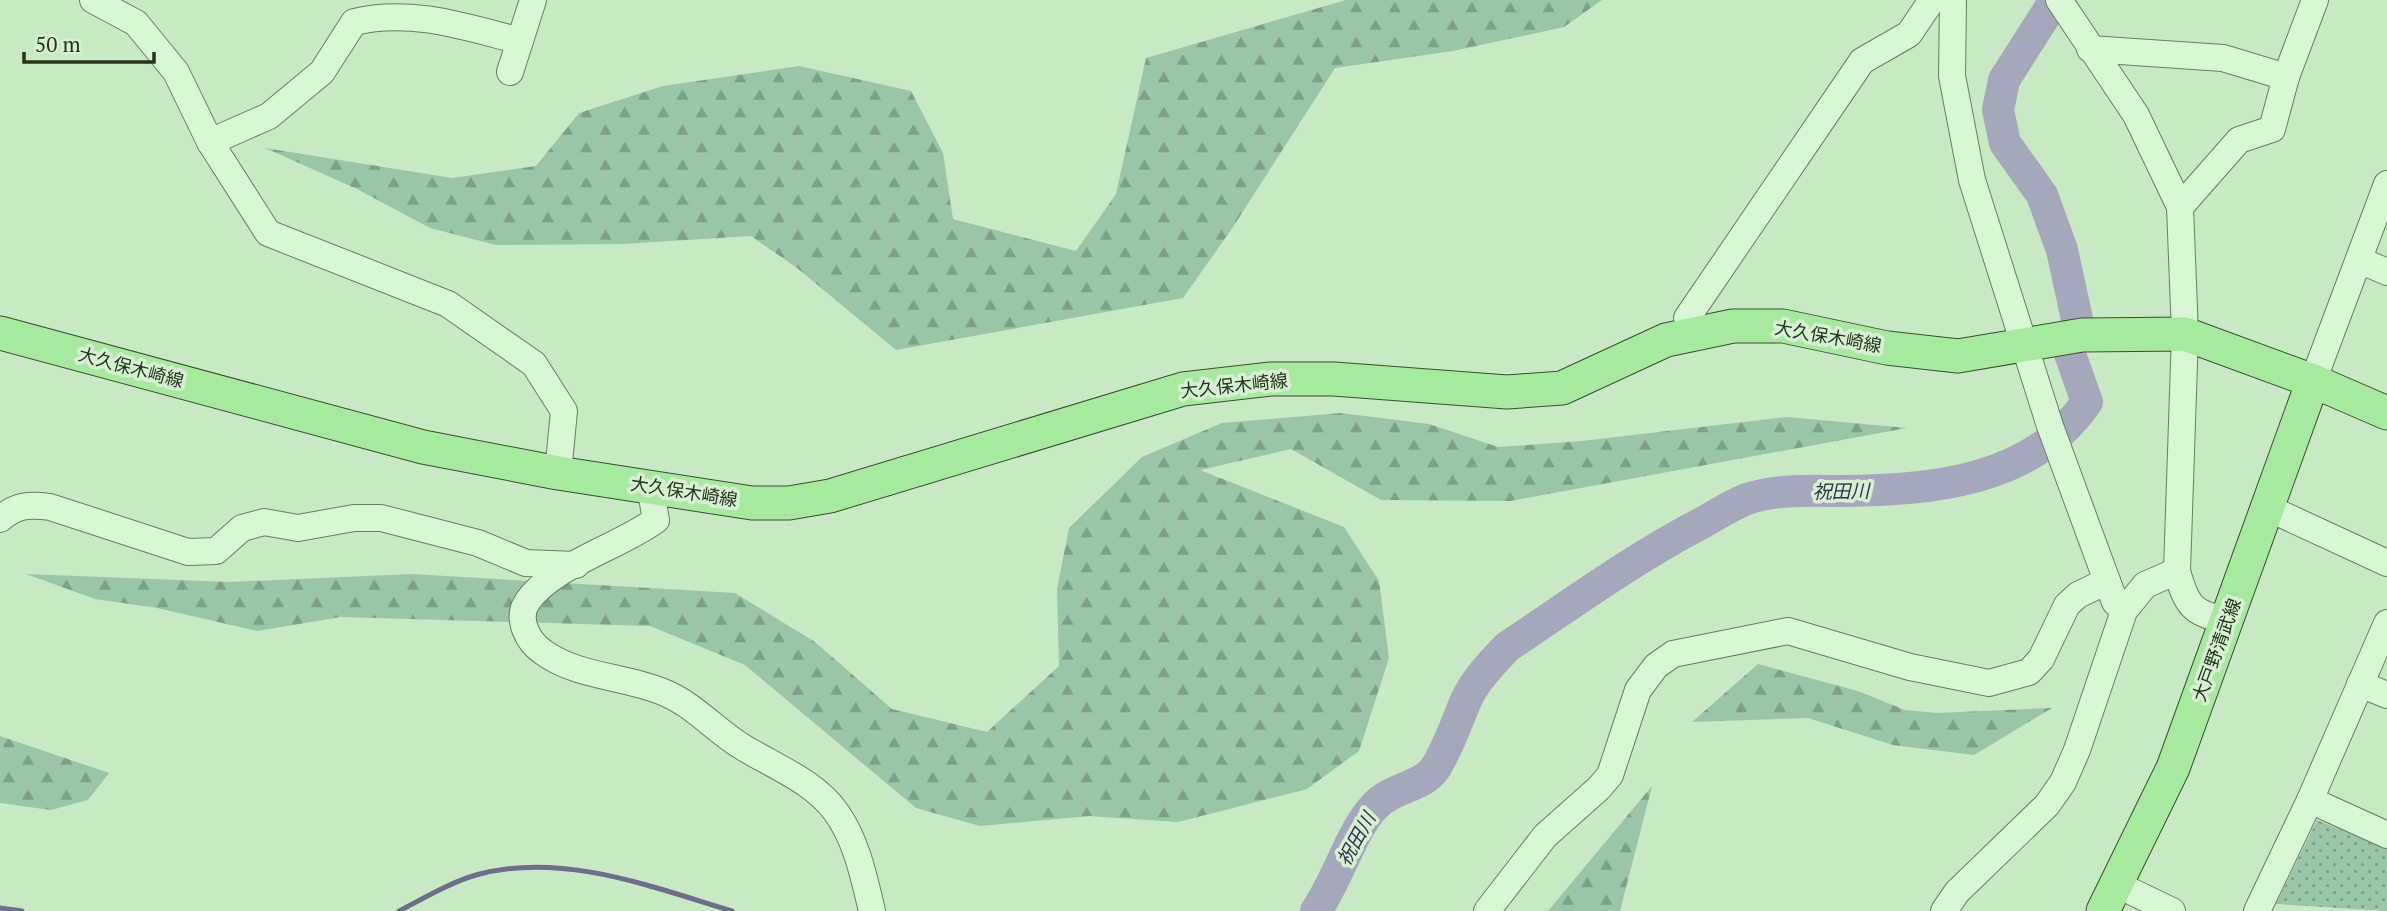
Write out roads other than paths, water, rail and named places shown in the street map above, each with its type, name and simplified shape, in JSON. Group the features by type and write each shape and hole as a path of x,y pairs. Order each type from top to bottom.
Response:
{"main road":[{"name":"大久保木崎線","path":"0,333 423,447 558,473 752,503 789,503 830,496 1183,389 1271,379 1334,379 1507,392 1562,388 1667,340 1732,326 1783,327 1887,348 1958,356 2025,348 2073,337 2185,334 2313,381 2387,413"},
{"name":"大戸野清武線","path":"2110,898 2174,768 2313,381"}],"street":[{"path":"93,0 136,23 176,72 210,142 268,233 448,304 534,364 564,411 558,473"},
{"path":"510,72 533,0"},
{"path":"1692,333 1687,318 1854,71 1862,61 1909,34 1932,0"},
{"path":"1953,0 1952,76 1972,180 2053,434 2115,602 2124,611"},
{"path":"2180,207 2239,141 2272,129 2286,77 2315,0"},
{"path":"2068,4 2090,49 2136,115 2180,207 2185,334 2177,570 2185,598 2204,617 2228,620"},
{"path":"210,142 269,116 322,72 354,22 382,15 431,19 520,41"},
{"path":"2090,49 2223,58 2286,77"},
{"path":"2313,381 2387,184"},
{"path":"2359,260 2387,272"},
{"path":"650,486 656,520 637,534 576,565 539,590 527,602 523,613 524,623 534,645 562,663 666,693 690,707 739,745 820,795 846,828 860,862 872,911"},
{"path":"0,519 12,509 29,504 50,507 188,552 216,551 242,528 264,522 298,528 354,518 381,518 478,542 526,562 576,565"},
{"path":"2267,508 2387,564"},
{"path":"1944,911 1957,892 2047,805 2063,782 2077,750 2124,611 2145,585 2177,570"},
{"path":"1487,911 1545,835 1610,775 1639,690 1656,666 1673,654 1788,631 1910,667 1989,683 2029,672 2041,659 2067,605 2078,595 2107,581"},
{"path":"2257,911 2310,800 2387,623"},
{"path":"2360,684 2387,695"},
{"path":"2310,800 2387,835"},
{"path":"2110,898 2172,911"}],"waterway":[{"name":"祝田川","path":"1316,911 1359,829 1374,807 1389,795 1423,779 1436,767 1467,698 1490,665 1507,647 1602,583 1650,552 1747,499 1794,491 1910,488 1977,476 2009,465 2038,450 2064,429 2087,402 2070,354 2077,319 2062,250 2042,195 2005,143 1998,110 2004,80 2055,0"},
{"path":"399,911 466,878 508,869 541,867 606,875 732,911"},
{"path":"0,908 22,911"}]}
